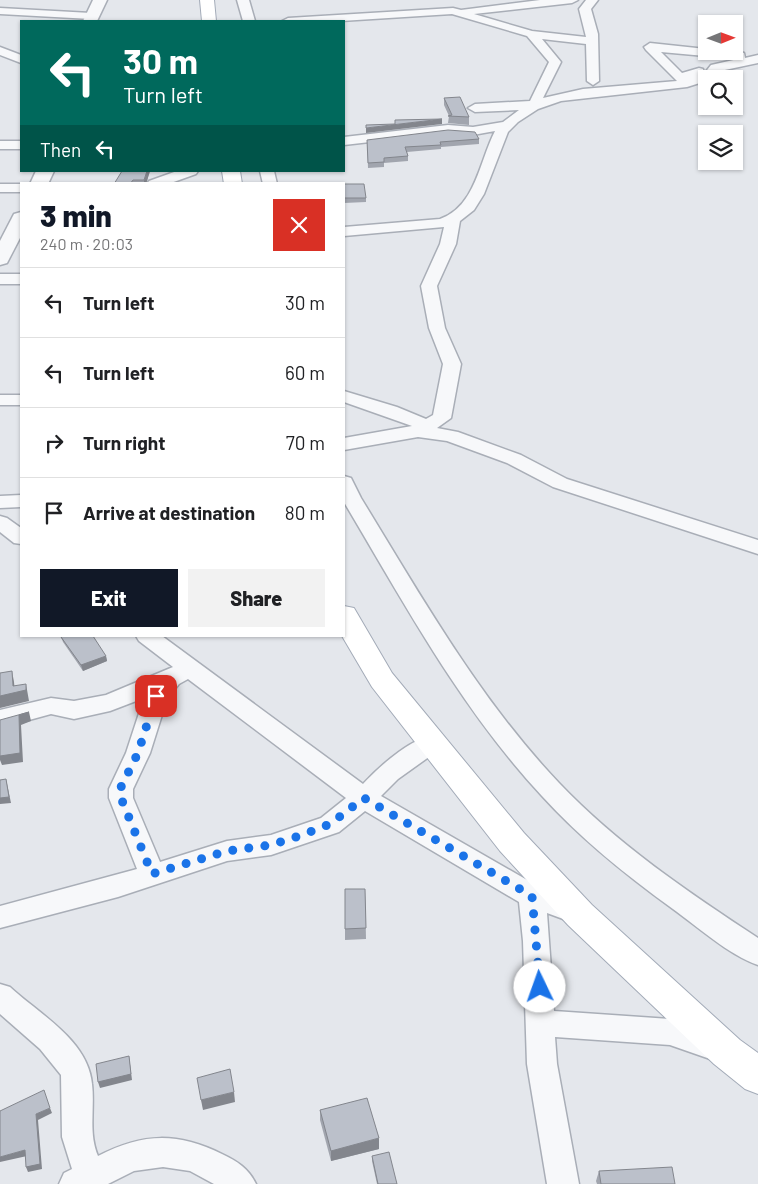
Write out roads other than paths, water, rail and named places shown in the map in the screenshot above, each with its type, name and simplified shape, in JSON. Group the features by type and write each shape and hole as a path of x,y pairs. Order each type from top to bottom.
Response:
{"main road":[{"path":"207,0 209,20"},
{"path":"345,617 382,680 512,842 580,915 727,1052 758,1076"}],"street":[{"path":"0,11 90,19 100,0"},
{"path":"243,0 249,20"},
{"path":"304,20 452,11 572,0"},
{"path":"592,0 585,9 590,22 593,80"},
{"path":"452,11 531,34 592,41"},
{"path":"531,34 551,54 555,62 536,100 537,105"},
{"path":"650,47 758,59 680,78 650,47"},
{"path":"0,52 20,59"},
{"path":"345,231 453,221 462,216 472,204 480,188 496,141 507,124 522,112 550,99 574,94 676,86 711,76 715,68"},
{"path":"475,108 537,105"},
{"path":"345,141 427,133 448,129 473,131 507,124"},
{"path":"0,145 20,145"},
{"path":"160,182 188,172"},
{"path":"0,188 20,188"},
{"path":"0,259 20,220"},
{"path":"345,444 422,429 442,418 452,373 452,364 435,320 428,286 448,244 453,221"},
{"path":"0,279 20,279"},
{"path":"345,396 391,410 422,429 474,443 514,459 560,483 758,547"},
{"path":"0,400 20,400"},
{"path":"345,484 427,624 461,678 525,762 611,848 670,895 758,953"},
{"path":"0,502 20,501"},
{"path":"0,522 20,537"},
{"path":"148,637 180,673 364,798 532,896 580,915"},
{"path":"0,719 51,706 74,710 110,703 180,673"},
{"path":"152,874 121,798 120,789 138,753 156,696 180,673"},
{"path":"0,917 118,886 227,851 271,845 330,824 364,798 389,772 432,743"},
{"path":"532,896 542,1023 542,1064 562,1184"},
{"path":"0,996 63,1054 74,1069 79,1090 76,1112 77,1137 82,1160 83,1180 133,1156 187,1154 206,1160 240,1184"},
{"path":"542,1023 670,1032 727,1052"}]}
